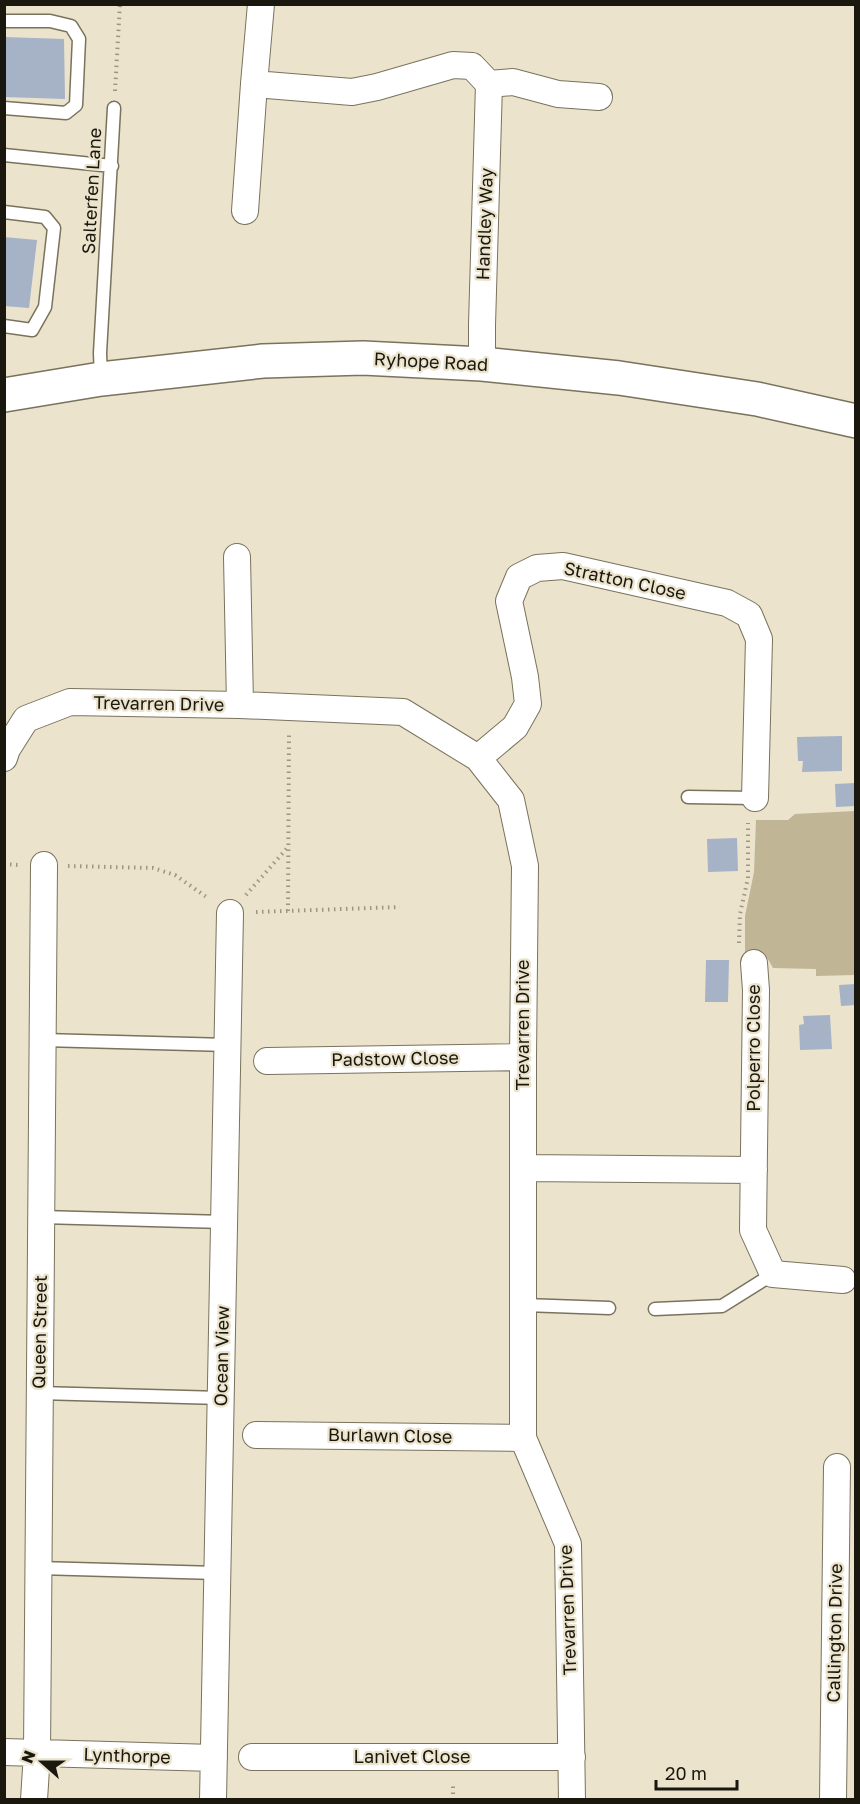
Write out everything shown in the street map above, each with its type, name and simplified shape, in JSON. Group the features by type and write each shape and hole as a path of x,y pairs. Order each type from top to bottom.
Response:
{"main road":[{"name":"Ryhope Road","path":"4,395 101,379 263,362 363,358 482,364 642,381 757,399 855,422"}],"street":[{"path":"245,211 261,4"},
{"path":"254,84 352,92 377,87 453,64 472,66 489,84 513,82 558,94 599,97"},
{"name":"Handley Way","path":"482,364 489,84"},
{"path":"237,557 240,705"},
{"name":"Stratton Close","path":"478,758 515,727 528,705 525,677 509,601 519,578 537,568 563,566 727,603 749,615 759,639 755,798"},
{"name":"Trevarren Drive","path":"5,750 26,719 70,702 240,705 403,712 478,758 511,800 525,866 523,1438 568,1544 572,1800"},
{"name":"Queen Street","path":"34,1800 44,865"},
{"name":"Ocean View","path":"213,1800 230,913"},
{"name":"Polperro Close","path":"754,963 756,990 753,1230 774,1274"},
{"name":"Padstow Close","path":"267,1062 523,1057"},
{"path":"523,1168 754,1170"},
{"path":"774,1274 843,1280"},
{"name":"Burlawn Close","path":"256,1435 523,1438"},
{"name":"Callington Drive","path":"832,1800 837,1467"},
{"name":"Lynthorpe","path":"4,1752 213,1758"},
{"name":"Lanivet Close","path":"252,1757 572,1756"}],"lane":[{"path":"4,21 51,21 71,26 79,39 76,105 66,113 4,108"},
{"name":"Salterfen Lane","path":"101,379 100,353 114,108"},
{"path":"4,155 112,166"},
{"path":"4,212 45,217 54,228 45,307 32,330 4,326"},
{"path":"688,797 755,798"},
{"path":"43,1040 228,1045"},
{"path":"41,1217 224,1222"},
{"path":"655,1309 722,1306 774,1274"},
{"path":"524,1305 609,1308"},
{"path":"39,1393 221,1398"},
{"path":"38,1568 217,1573"}],"path":[{"name":"Salterfen Lane","path":"114,108 120,4"},
{"path":"288,911 289,707"},
{"name":"Polperro Close","path":"754,963 739,962 740,914 748,878 748,813 755,798"},
{"path":"230,913 288,847"},
{"path":"4,864 153,868 175,876 230,913 400,907"}],"shaded area":[{"path":"855,811 855,975 816,976 816,969 773,968 765,954 745,953 745,916 754,872 756,820 788,820 795,814"}],"building":[{"path":"4,37 64,39 65,99 4,97"},
{"path":"4,237 37,240 29,308 4,306"},
{"path":"842,736 842,771 802,772 803,761 798,761 797,737"},
{"path":"856,783 856,806 836,807 835,784"},
{"path":"737,838 738,871 708,872 707,839"},
{"path":"706,960 729,960 728,1002 705,1002"},
{"path":"856,984 856,1005 841,1006 839,985"},
{"path":"830,1015 832,1049 800,1050 799,1025 804,1024 803,1016"}]}
